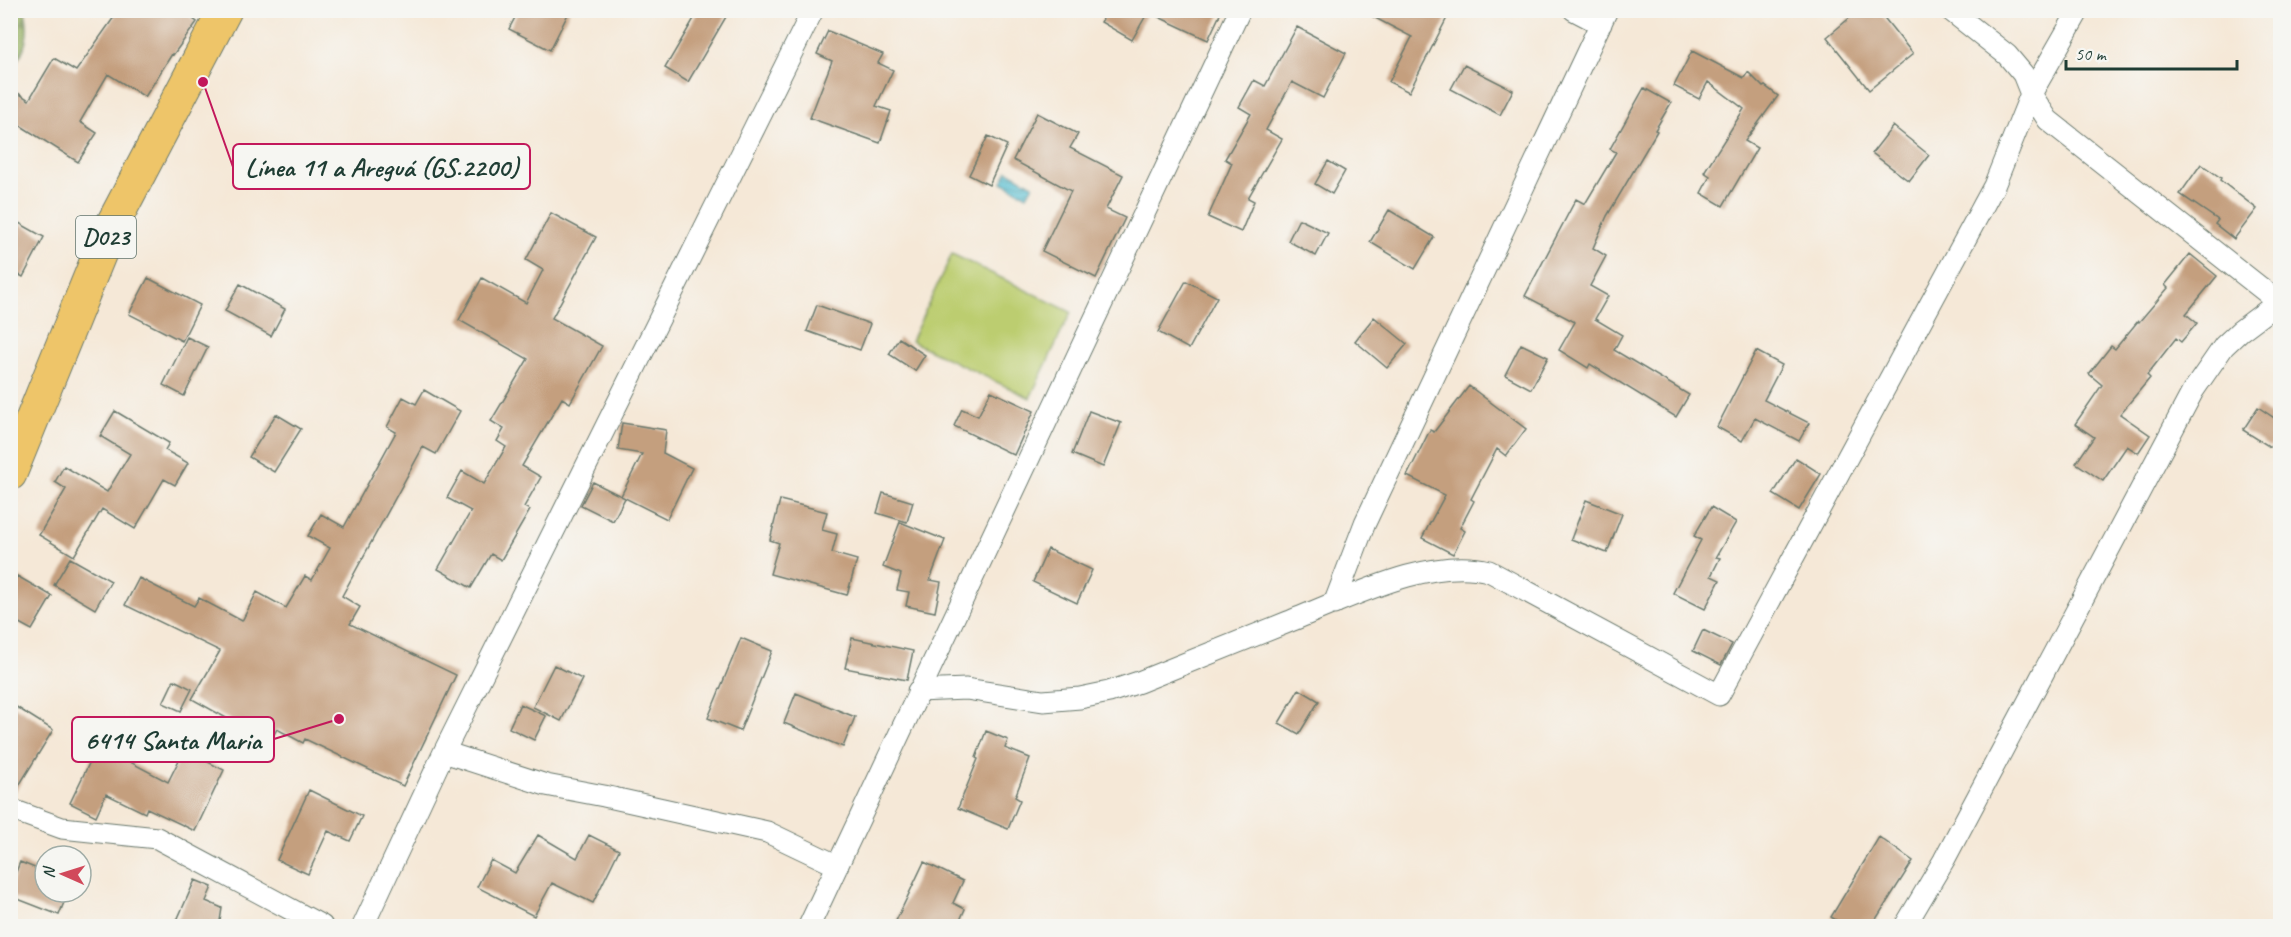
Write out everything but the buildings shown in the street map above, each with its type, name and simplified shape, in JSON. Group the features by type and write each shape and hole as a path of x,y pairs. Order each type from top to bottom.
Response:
{"main road":[{"name":"D023","path":"10,474 108,232 219,13"}],"street":[{"path":"363,927 444,752 813,10"},
{"path":"809,927 836,865 1240,10"},
{"path":"1334,604 1365,523 1604,17 1574,10"},
{"path":"1905,927 1944,860 2193,391 2224,346 2240,331 2280,302 2048,120 2031,94 2024,74 2007,55 1950,10"},
{"path":"918,691 966,689 1043,701 1080,698 1139,682 1394,580 1445,568 1473,566 1489,571 1719,695 1994,186 2031,94 2079,10"},
{"path":"444,752 546,785 767,832 836,865"},
{"path":"10,809 62,828 157,838 322,927"}],"green space":[{"path":"11,10 25,11 27,34 21,55 11,68"},
{"path":"952,254 1071,312 1030,398 911,341"}],"water":[{"path":"1008,171 1033,185 1027,196 1002,182"}],"place":[{"name":"Línea 11 a Areguá (GS.2200)","path":"203,82"},
{"name":"6414 Santa Maria","path":"339,719"}]}
